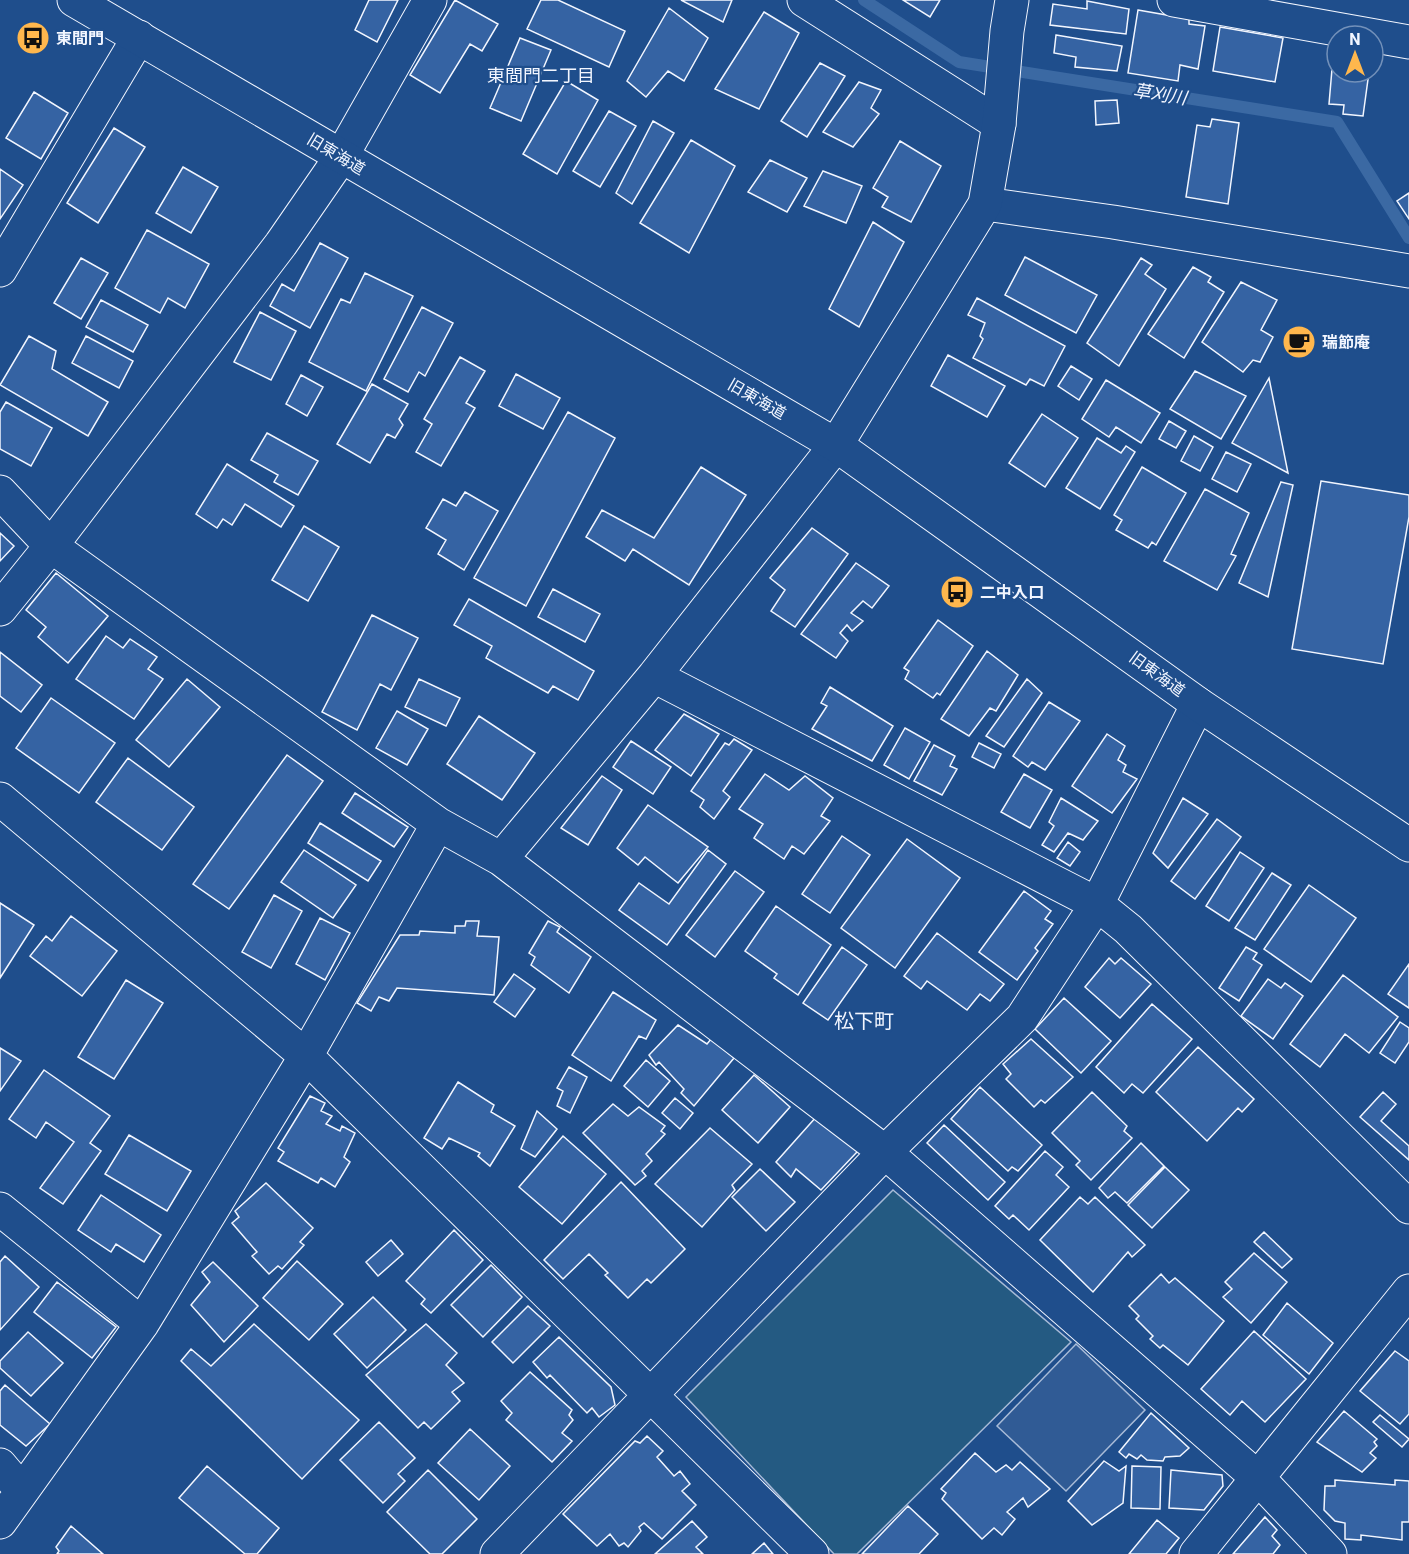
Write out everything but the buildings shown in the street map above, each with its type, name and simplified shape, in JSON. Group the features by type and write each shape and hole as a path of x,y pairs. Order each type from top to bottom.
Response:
{"street":[{"name":"旧東海道","path":"74,0 836,445 1198,704 1409,845"},
{"path":"0,609 51,546 281,244 340,157 430,0"},
{"path":"804,0 999,124"},
{"path":"501,859 654,676 836,445 985,204 999,124 1006,31 1012,0"},
{"path":"1174,0 1409,42"},
{"path":"0,270 140,37"},
{"path":"985,204 1113,222 1409,271"},
{"path":"0,492 51,546 438,824 501,859 885,1152 1259,1479 1330,1554"},
{"path":"654,676 1097,904 1128,929 1409,1207"},
{"path":"497,1554 885,1152 1022,1018 1097,904 1198,704"},
{"path":"0,799 306,1056 812,1554"},
{"path":"0,1522 142,1324 306,1056 438,824"},
{"path":"0,1209 142,1324"},
{"path":"1196,1554 1409,1291"},
{"path":"0,1465 22,1491"}],"shaded area":[{"path":"893,1190 1071,1342 857,1554 834,1554 686,1397"},
{"path":"1076,1344 1145,1410 1066,1491 997,1426"}],"waterway":[{"name":"草刈川","path":"864,0 959,62 1337,122 1409,238"}],"place":[{"name":"東間門","path":"33,38"},
{"name":"瑞節庵","path":"1299,342"},
{"name":"二中入口","path":"957,592"}],"district":[{"name":"東間門二丁目","path":"541,75"},
{"name":"松下町","path":"864,1021"}]}
